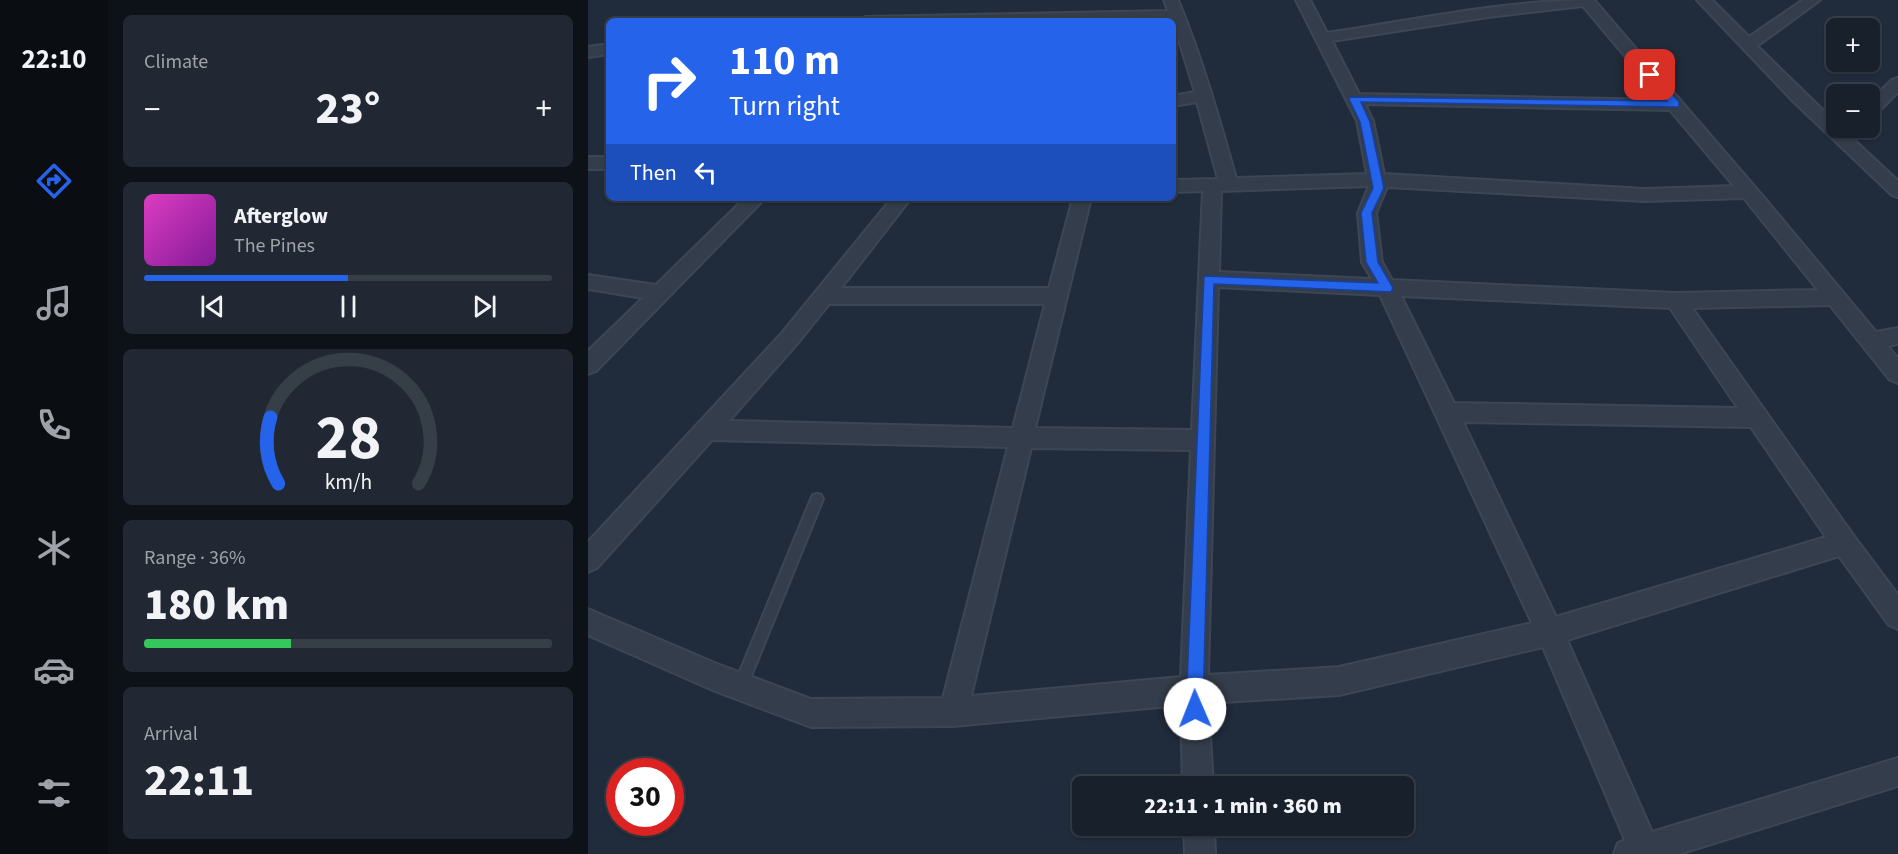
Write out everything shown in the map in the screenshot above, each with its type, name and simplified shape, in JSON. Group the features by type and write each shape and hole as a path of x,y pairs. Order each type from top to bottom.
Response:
{"street":[{"path":"1040,0 1043,18"},
{"path":"1304,0 1365,122 1378,188 1367,213 1372,262 1401,313 1549,632 1640,853 1898,772"},
{"path":"1479,0 1488,13"},
{"path":"1324,38 1587,0 1749,192 1898,374"},
{"path":"1704,0 1748,45 1826,114"},
{"path":"1748,45 1813,0"},
{"path":"1055,18 1174,8 1204,96 1220,186 1208,279 1194,690 1198,776"},
{"path":"882,16 989,18"},
{"path":"588,52 606,49"},
{"path":"1880,100 1898,83"},
{"path":"1176,101 1204,96"},
{"path":"1354,99 1675,105"},
{"path":"1851,138 1898,191"},
{"path":"588,163 606,163"},
{"path":"1176,186 1377,180 1645,195 1749,192"},
{"path":"588,365 753,201"},
{"path":"588,560 789,339 900,201"},
{"path":"953,712 1081,201"},
{"path":"1208,279 1676,301 1835,297"},
{"path":"588,282 661,293"},
{"path":"823,296 1057,296"},
{"path":"1676,301 1844,543 1898,616"},
{"path":"1871,341 1898,336"},
{"path":"1447,412 1758,418"},
{"path":"706,430 1203,440"},
{"path":"588,622 740,686 812,713 953,712 1194,690 1339,681 1549,632 1844,543"},
{"path":"1199,836 1200,854"}],"lane":[{"path":"740,686 818,499"}],"route":[{"path":"1195,709 1208,279 1387,288 1372,262 1367,213 1378,188 1365,122 1354,99 1675,105 1650,75"}]}
